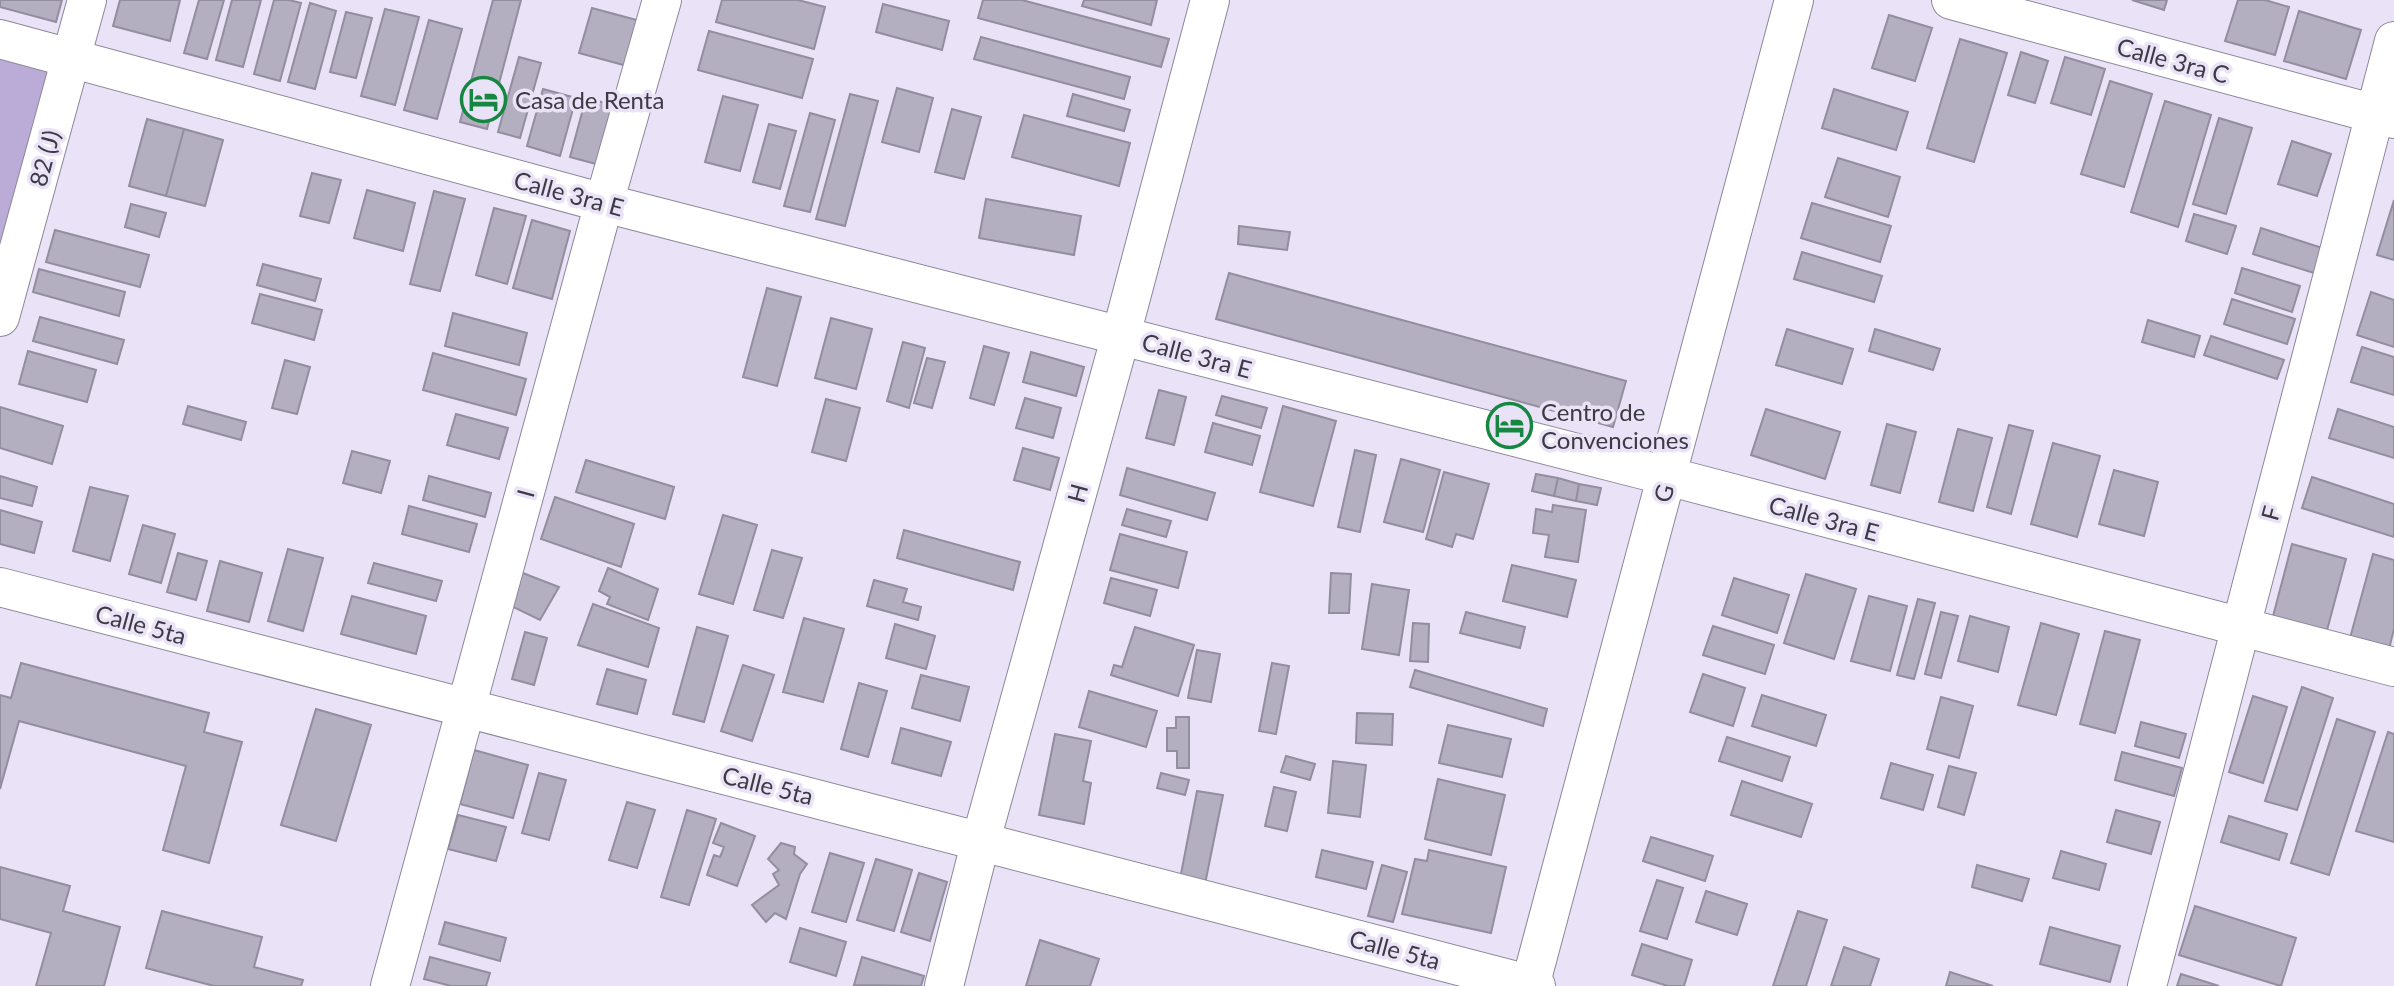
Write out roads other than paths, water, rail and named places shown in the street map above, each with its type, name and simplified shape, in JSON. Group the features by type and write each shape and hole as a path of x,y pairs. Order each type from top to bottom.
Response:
{"street":[{"name":"82 (J)","path":"0,317 87,0"},
{"name":"I","path":"390,986 662,0"},
{"name":"H","path":"944,986 1210,0"},
{"name":"G","path":"1532,985 1794,0"},
{"name":"Calle 3ra C","path":"1951,0 2385,117"},
{"name":"Calle 3ra E","path":"0,39 604,203 1667,476 2394,667"},
{"name":"F","path":"2147,986 2240,627 2385,117 2394,41"},
{"name":"Calle 5ta","path":"0,587 1532,985"}],"place":[{"name":"Casa de Renta","path":"484,99"},
{"name":"Centro de Convenciones","path":"1510,425"}]}
